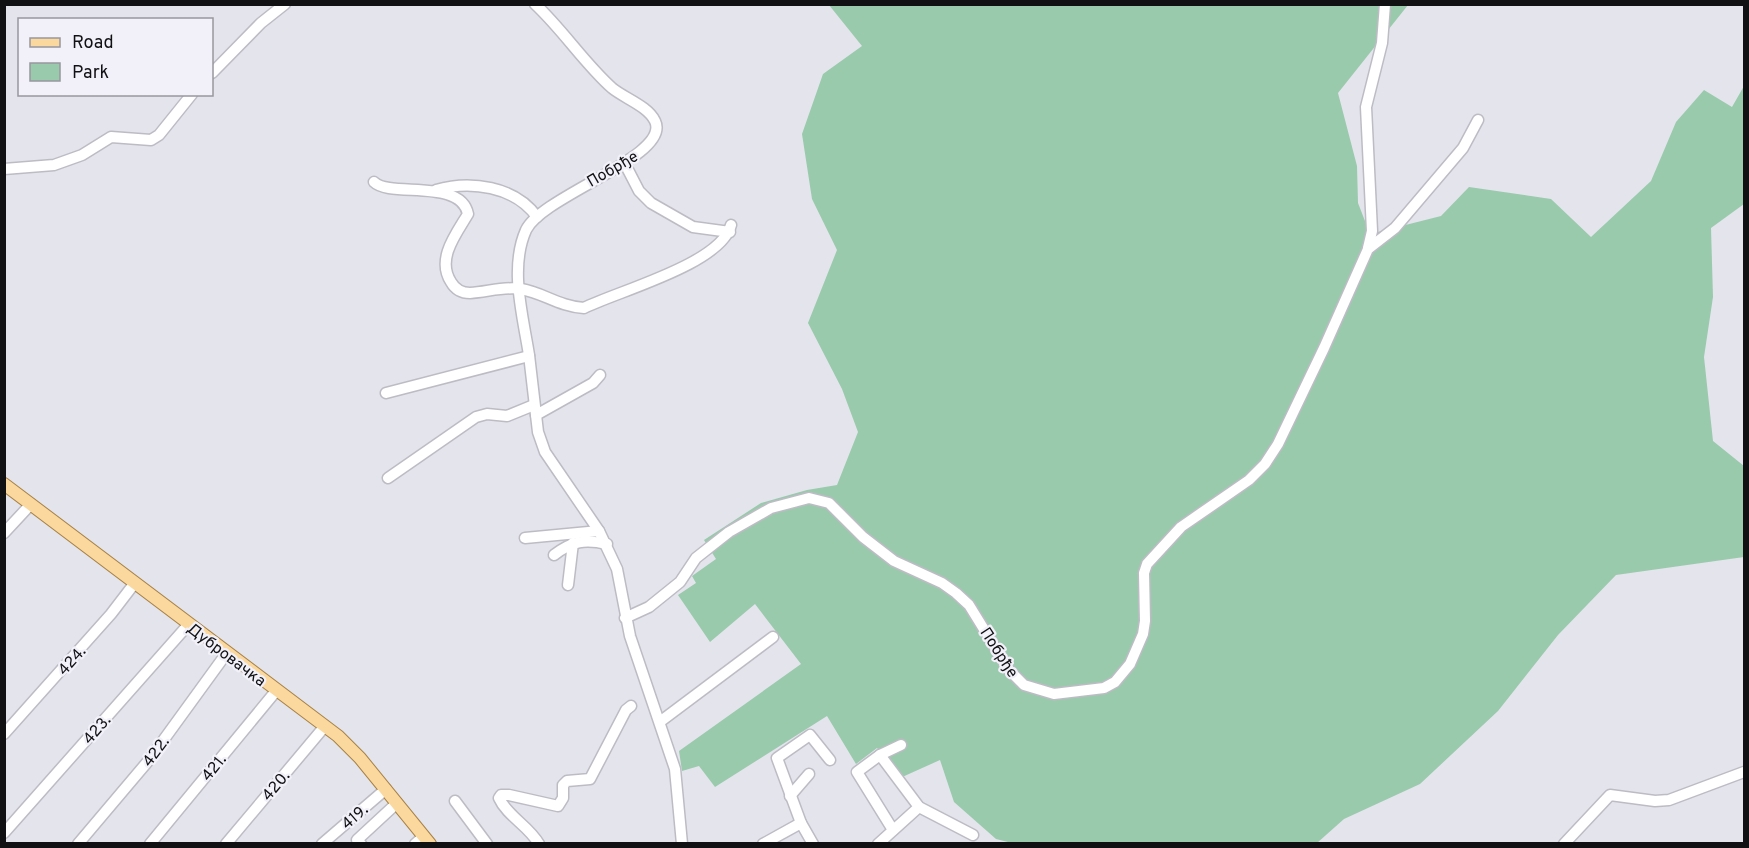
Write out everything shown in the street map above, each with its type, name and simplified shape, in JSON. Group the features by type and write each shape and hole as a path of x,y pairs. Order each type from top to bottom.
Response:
{"main road":[{"name":"Дубровачка","path":"4,484 346,743 386,789 423,841"}],"street":[{"path":"213,71 261,23 285,4"},
{"name":"Побрђе","path":"535,4 612,87 649,113 655,121 656,135 645,148 625,164 570,192 537,217 528,227 519,254 520,288 535,410 545,452 608,544 617,569 625,618 675,769 682,843"},
{"path":"1368,249 1372,231 1366,107 1382,43 1385,4"},
{"path":"4,169 54,165 82,155 111,137 151,140 159,135 190,96"},
{"path":"1368,249 1395,228 1462,148 1478,120"},
{"path":"433,191 460,199 468,214 446,258 447,274 455,288 468,293 520,288 560,305 584,308 671,274 709,250 730,228 693,227 656,207 639,191 625,164"},
{"path":"374,182 387,188 433,191 489,187 523,201 537,217"},
{"name":"Побрђе","path":"625,618 650,607 680,582 696,558 729,532 771,508 809,498 830,503 877,549 894,561 956,592 969,605 1009,670 1024,686 1054,694 1104,688 1115,682 1130,664 1143,634 1144,573 1147,564 1181,527 1249,480 1265,464 1278,444 1324,348 1368,249"},
{"path":"386,393 529,356"},
{"path":"388,478 476,417 487,414 507,416 535,410 593,383 600,375"},
{"path":"4,533 31,504"},
{"path":"525,538 599,531"},
{"path":"554,555 573,543 583,540 608,544"},
{"path":"568,585 573,543"},
{"name":"424.","path":"4,734 111,614 134,584"},
{"name":"423.","path":"4,833 188,625"},
{"path":"661,721 773,637"},
{"name":"422.","path":"78,843 149,760 226,654"},
{"name":"421.","path":"150,843 276,691"},
{"path":"539,843 526,826 501,802 501,795 558,806 563,798 563,785 567,781 590,779 626,710 631,706"},
{"name":"420.","path":"226,843 325,726"},
{"path":"813,843 801,822 777,758 810,735 830,760"},
{"path":"892,830 856,772 880,755 901,745"},
{"path":"880,755 919,807 973,835"},
{"path":"1564,843 1610,795 1655,801 1669,800 1744,772"},
{"path":"790,796 809,774"},
{"name":"419.","path":"322,843 386,789"},
{"path":"455,801 487,843"},
{"path":"360,843 357,840 397,803"},
{"path":"878,843 919,807"},
{"path":"763,843 801,822"}],"green space":[{"path":"829,5 1408,5 1338,93 1357,166 1358,203 1370,234 1441,216 1469,187 1551,199 1591,237 1651,181 1676,122 1704,90 1732,107 1744,86 1744,204 1711,228 1713,297 1704,357 1713,441 1744,466 1744,557 1616,575 1558,635 1498,711 1420,784 1344,819 1317,843 1016,844 996,839 954,802 940,760 900,778 877,748 856,764 827,716 715,787 699,766 682,771 679,751 801,664 755,604 710,642 678,595 696,583 692,576 716,559 704,540 761,503 807,490 837,485 858,432 842,389 808,323 837,250 812,199 802,134 823,74 862,46"}]}
